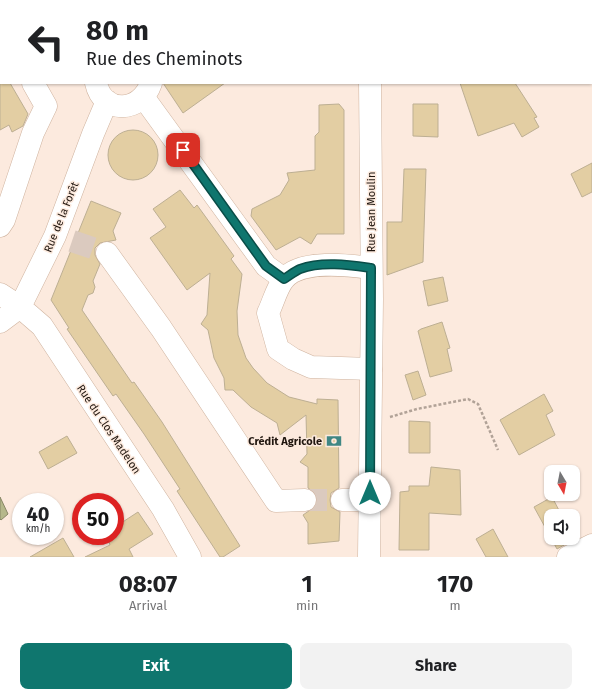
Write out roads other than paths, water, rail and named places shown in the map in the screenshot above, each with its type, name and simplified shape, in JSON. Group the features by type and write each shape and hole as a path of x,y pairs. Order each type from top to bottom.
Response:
{"street":[{"path":"0,226 4,220 33,133 46,106 34,84"},
{"path":"96,84 101,96 116,106 134,104 147,90 266,266 284,279"},
{"name":"Rue Jean Moulin","path":"369,557 372,369 370,84"},
{"name":"Rue de la Forêt","path":"0,322 20,308 64,238 93,134 107,101"},
{"path":"107,253 161,328 276,501 305,500"},
{"path":"371,268 337,264 320,265 300,269 284,279 268,313 278,349 293,359 311,367 372,369"},
{"name":"Rue du Clos Madelon","path":"0,294 42,326 163,509 189,557"},
{"path":"342,500 370,500"},
{"path":"568,557 592,545"}],"tunnel":[{"path":"72,241 107,253"},
{"path":"305,500 342,500"}],"place":[{"name":"Crédit Agricole","path":"334,441"}]}
